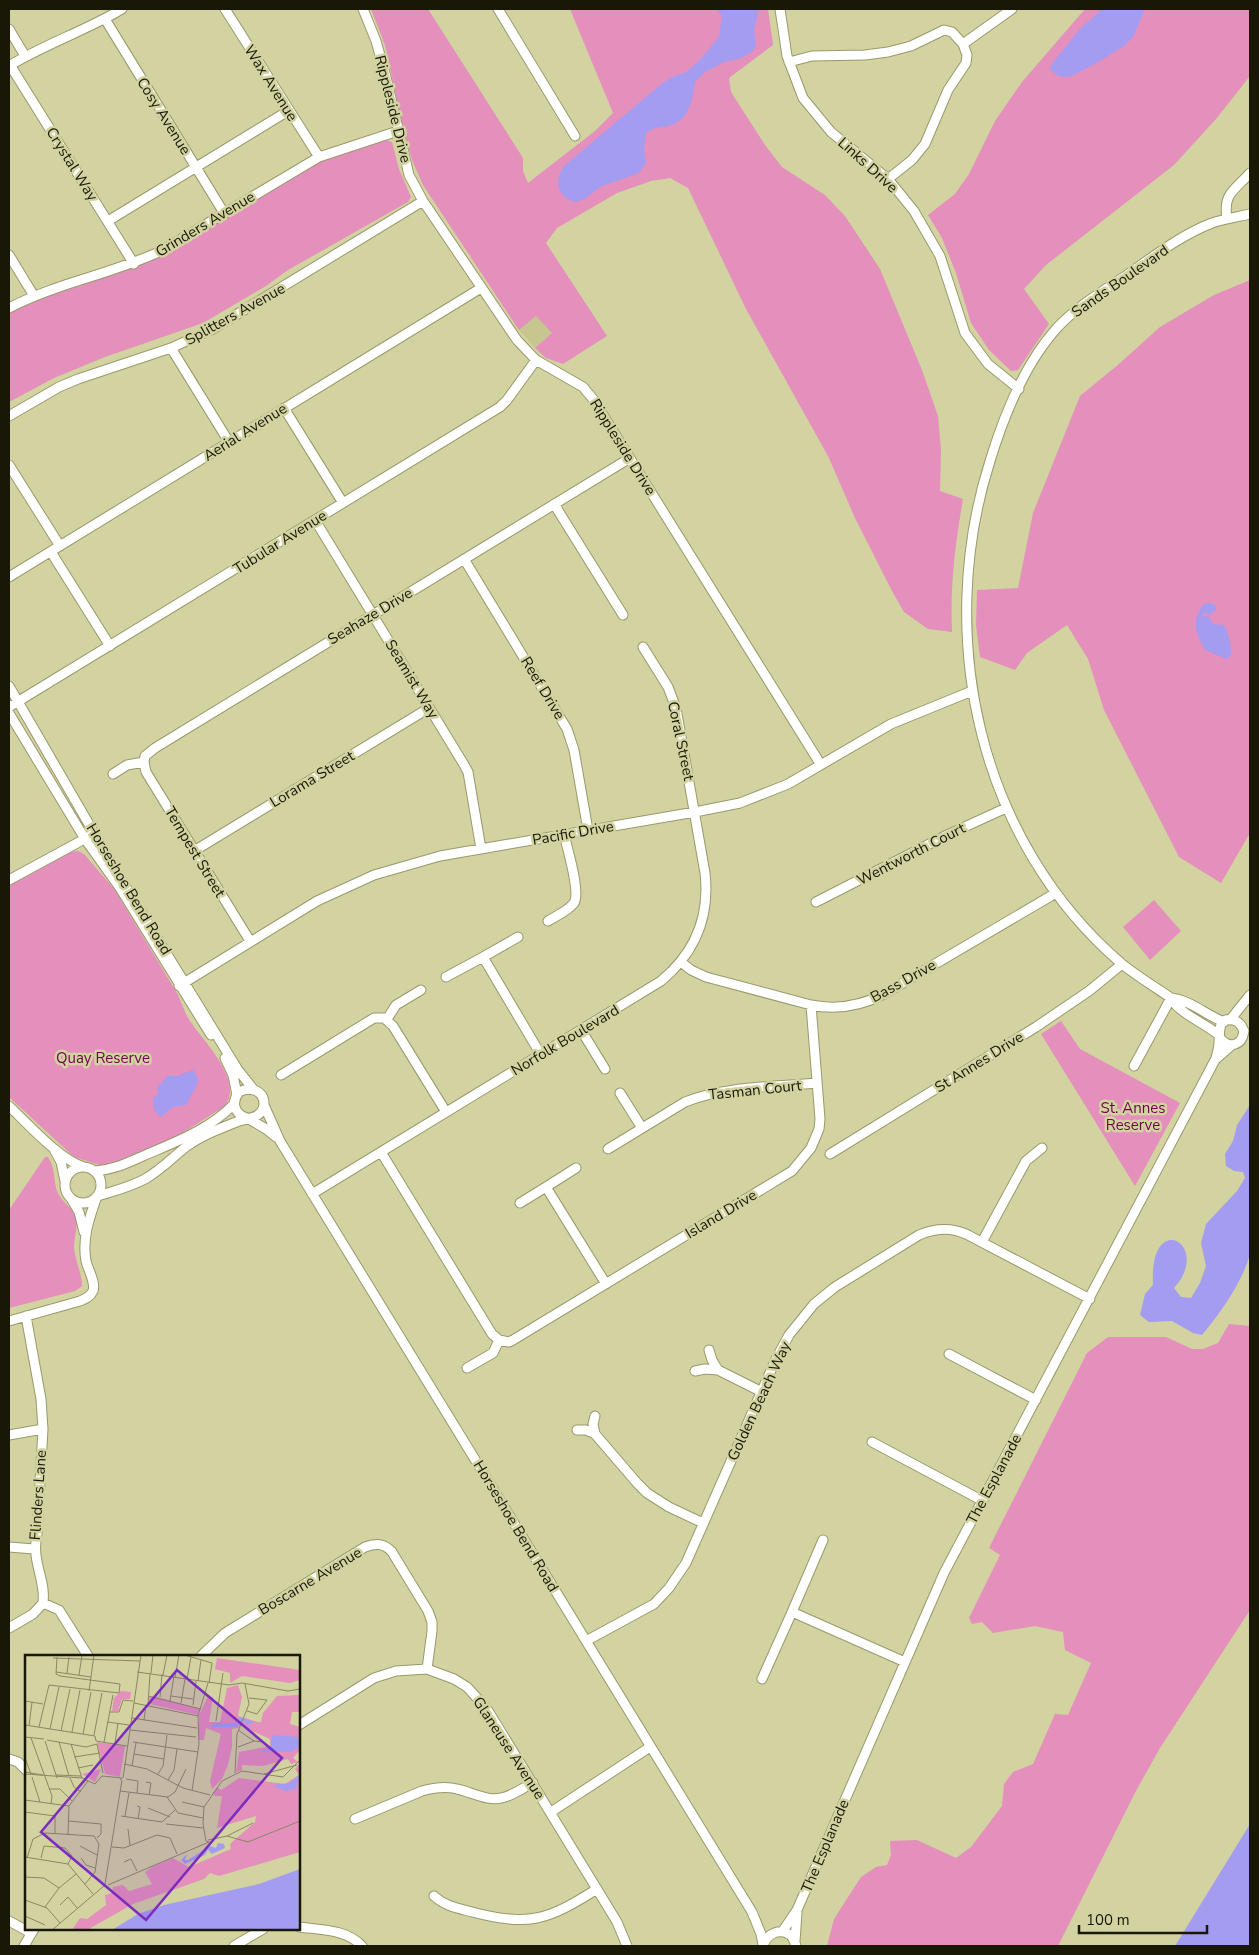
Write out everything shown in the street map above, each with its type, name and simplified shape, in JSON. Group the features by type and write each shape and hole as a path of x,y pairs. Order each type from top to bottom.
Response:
{"street":[{"path":"10,66 25,56 105,19 122,9"},
{"name":"Wax Avenue","path":"225,9 318,158"},
{"name":"Rippleside Drive","path":"363,9 376,40 409,174 423,201 517,340 536,360 583,387 593,399 821,765"},
{"path":"498,9 575,136"},
{"name":"Links Drive","path":"780,9 783,39 789,62 803,98 831,132 888,179 914,211 932,241 945,271 961,323 970,340 995,371 1019,389"},
{"path":"962,44 1012,9"},
{"name":"Cosy Avenue","path":"105,19 224,213"},
{"path":"9,30 25,56"},
{"path":"789,62 812,56 866,55 888,52 910,46 944,30 952,32 962,44 967,55 966,63 948,90 925,144 912,160 888,179"},
{"name":"Crystal Way","path":"10,66 134,264"},
{"path":"108,221 288,111"},
{"name":"Grinders Avenue","path":"9,308 34,296 134,264 161,251 318,158 398,131"},
{"path":"1227,219 1225,205 1227,199 1250,173"},
{"name":"Splitters Avenue","path":"9,416 78,378 171,348 213,329 423,201"},
{"name":"Sands Boulevard","path":"1219,1036 1210,1027 1175,1005 1171,998 1122,964 1093,936 1056,893 1038,865 1006,808 987,754 972,691 966,640 966,610 970,551 980,495 994,449 1019,389 1040,349 1057,328 1073,313 1170,245 1201,228 1227,219 1250,214"},
{"path":"9,255 34,296"},
{"name":"Aerial Avenue","path":"9,577 481,288"},
{"path":"171,348 228,442"},
{"name":"Tubular Avenue","path":"9,707 500,407 508,400 536,360"},
{"path":"284,408 343,503"},
{"name":"Seahaze Drive","path":"113,774 127,765 144,762 145,756 155,748 630,458"},
{"path":"9,465 60,546"},
{"path":"554,504 623,615"},
{"name":"Seamist Way","path":"314,520 468,772 481,849"},
{"path":"51,552 110,646"},
{"name":"Reef Drive","path":"464,559 568,729 574,750 588,830"},
{"name":"Coral Street","path":"643,647 673,697 695,812"},
{"name":"Horseshoe Bend Road","path":"9,686 225,1057 232,1075 235,1100"},
{"name":"Pacific Drive","path":"182,984 317,901 374,875 415,862 481,849 728,806 763,795 788,784 884,728 972,691"},
{"name":"Lorama Street","path":"194,851 429,708"},
{"name":"Horseshoe Bend Road","path":"9,713 85,838 120,888 238,1070 254,1090"},
{"name":"Tempest Street","path":"144,762 146,772 250,942"},
{"name":"Wentworth Court","path":"816,902 946,835 1006,808"},
{"name":"Norfolk Boulevard","path":"312,1194 660,981 681,962 697,935 707,899 705,873 695,812"},
{"path":"9,880 95,833"},
{"path":"548,921 567,910 576,899 564,834"},
{"name":"Bass Drive","path":"681,962 706,978 811,1006 838,1008 852,1006 875,999 1056,893"},
{"path":"446,977 518,937"},
{"path":"483,957 541,1055"},
{"name":"St Annes Drive","path":"830,1154 1036,1027 1095,986 1122,964"},
{"path":"387,1019 396,1005 421,990"},
{"name":"The Esplanade","path":"763,1945 778,1932 797,1910 941,1580 1216,1059 1219,1028 1249,997"},
{"name":"The Esplanade","path":"1216,1059 1242,1039 1244,1031 1242,1027 1243,1016 1249,997"},
{"path":"1134,1066 1171,998"},
{"name":"Sands Boulevard","path":"1171,998 1180,999 1211,1017 1227,1021"},
{"name":"Island Drive","path":"499,1340 508,1342 513,1340 799,1165 811,1148 819,1129 811,1006"},
{"path":"281,1075 374,1018 387,1019 446,1112"},
{"path":"1227,1021 1237,1021 1242,1027"},
{"path":"581,1030 605,1069"},
{"path":"1219,1036 1225,1043 1232,1045"},
{"name":"Tasman Court","path":"608,1149 685,1102 707,1094 817,1083"},
{"path":"9,1106 70,1160 95,1171 119,1167 171,1145 216,1120 235,1100 246,1089 254,1090 262,1095 264,1104 261,1113 254,1118 248,1118 238,1114 235,1100"},
{"path":"620,1093 642,1128"},
{"name":"Horseshoe Bend Road","path":"264,1104 280,1141 312,1194 752,1912 761,1934 763,1945"},
{"path":"72,1200 87,1204 97,1198 138,1182 157,1171 196,1140 248,1118"},
{"name":"Horseshoe Bend Road","path":"248,1118 266,1128 280,1141"},
{"path":"9,1321 80,1301 90,1296 93,1291 94,1286 86,1263 85,1238 81,1218 66,1192 61,1162 51,1145"},
{"path":"982,1242 1026,1161 1042,1148"},
{"path":"381,1152 492,1334 499,1340 493,1353 467,1368"},
{"path":"65,1182 74,1169 84,1167"},
{"path":"520,1203 576,1168"},
{"path":"85,1238 89,1218 101,1191 101,1180 95,1171"},
{"path":"546,1187 606,1284"},
{"name":"Golden Beach Way","path":"586,1641 654,1604 681,1570 780,1352 797,1324 814,1304 841,1283 929,1231 947,1229 955,1230 982,1242 1090,1299"},
{"name":"Flinders Lane","path":"26,1316 41,1398 43,1429 37,1534 34,1549 44,1595 43,1603"},
{"path":"709,1350 718,1370"},
{"path":"949,1354 1036,1400"},
{"path":"695,1371 705,1368 718,1370 762,1392"},
{"path":"595,1416 593,1424 595,1434"},
{"path":"9,1435 43,1429"},
{"path":"577,1430 586,1430 595,1434 647,1493 703,1523"},
{"path":"872,1442 982,1501"},
{"path":"762,1679 823,1540"},
{"name":"Boscarne Avenue","path":"202,1655 225,1633 365,1547 373,1544 388,1547 428,1611 432,1622 432,1631 426,1669"},
{"path":"9,1547 34,1549"},
{"path":"9,1628 33,1614 43,1603 59,1610 87,1655"},
{"path":"792,1612 905,1662"},
{"name":"Glaneuse Avenue","path":"300,1723 374,1678 402,1670 426,1669 454,1679 467,1687 478,1697 551,1812 617,1922 627,1946"},
{"path":"551,1812 650,1747"},
{"path":"9,1759 18,1762 25,1769"},
{"path":"355,1819 422,1790 456,1788 483,1797 504,1798 533,1783"},
{"path":"434,1896 443,1905 492,1918 515,1920 536,1919 555,1914 598,1889"},
{"name":"The Esplanade","path":"796,1944 797,1910"},
{"name":"Horseshoe Bend Road","path":"752,1912 778,1932 790,1936 796,1944"},
{"path":"9,1921 25,1928"},
{"path":"300,1927 345,1934 362,1946"},
{"path":"234,1946 262,1930"},
{"path":"24,1946 32,1931"}],"shaded area":[{"path":"717,9 759,9 754,31 756,45 752,52 739,59 724,62 705,72 695,82 689,109 681,120 646,133 644,151 646,163 639,173 600,187 585,199 575,202 565,197 561,193 558,183 563,167 659,86 670,78 686,72 699,61 719,37 722,16"},
{"path":"1102,9 1145,9 1133,37 1124,46 1072,76 1062,77 1055,73 1050,69 1051,65 1080,29"},
{"path":"536,316 552,333 535,348 519,330"},
{"path":"1204,604 1216,605 1216,610 1209,615 1204,612 1203,616 1209,617 1213,624 1224,625 1231,648 1231,655 1227,659 1205,650 1197,632 1197,616"},
{"path":"193,1070 198,1078 197,1085 186,1105 173,1107 161,1117 154,1110 153,1099 159,1092 157,1088 167,1076 177,1076"},
{"path":"1250,1105 1250,1255 1246,1266 1236,1287 1202,1335 1193,1333 1172,1321 1149,1322 1140,1315 1145,1294 1153,1285 1154,1263 1159,1249 1165,1242 1173,1240 1180,1244 1185,1251 1187,1262 1183,1275 1174,1288 1181,1297 1191,1298 1200,1283 1206,1266 1201,1243 1206,1224 1237,1191 1245,1178 1243,1172 1234,1171 1226,1166 1225,1154 1233,1141 1237,1125"},
{"path":"1250,1824 1250,1946 1175,1946"}],"green space":[{"path":"371,9 428,9 523,158 523,171 528,183 595,131 613,113 570,9 768,9 773,45 729,78 731,92 765,145 782,167 825,195 845,216 880,269 922,370 938,416 941,450 940,491 963,499 954,566 952,632 928,629 904,612 855,518 828,456 746,309 688,188 670,178 651,181 617,193 557,228 546,243 607,336 563,364 546,358 535,348 552,333 536,316 519,330 423,185 412,160 385,45"},
{"path":"1085,9 1250,9 1250,76 1216,119 1174,165 1046,265 1024,289 1049,324 1018,370 1011,371 989,350 971,323 956,273 942,238 928,215 955,194 969,174 995,121 1022,82"},
{"path":"386,140 392,142 399,169 411,197 408,202 288,270 266,286 203,323 105,357 54,378 9,402 9,312 33,301 135,267 164,254 320,161"},
{"path":"1250,280 1250,833 1221,883 1179,857 1104,710 1088,659 1067,625 1027,653 1015,670 980,657 976,625 977,590 1018,588 1033,513 1080,396 1160,327 1214,295"},
{"name":"Quay Reserve","path":"78,851 84,854 114,889 177,993 188,1018 220,1062 230,1085 230,1096 225,1106 181,1134 116,1163 103,1166 74,1157 9,1097 9,886 71,852"},
{"path":"1154,900 1181,931 1150,960 1123,927"},
{"name":"St. Annes Reserve","path":"1061,1021 1080,1049 1180,1103 1135,1186 1041,1034"},
{"path":"45,1157 48,1157 52,1166 58,1194 76,1217 77,1225 74,1247 82,1286 75,1291 9,1308 9,1210"},
{"path":"1229,1324 1250,1326 1250,1610 1160,1748 1137,1789 1058,1946 827,1946 834,1919 861,1877 876,1867 887,1865 891,1855 890,1841 917,1840 956,1858 971,1847 1002,1806 1004,1784 1013,1772 1033,1764 1055,1714 1068,1715 1091,1663 1065,1650 1063,1632 1035,1626 993,1633 982,1622 972,1624 969,1618 1000,1555 989,1548 1087,1353 1108,1337 1166,1337 1192,1349 1203,1349 1218,1343"}]}
